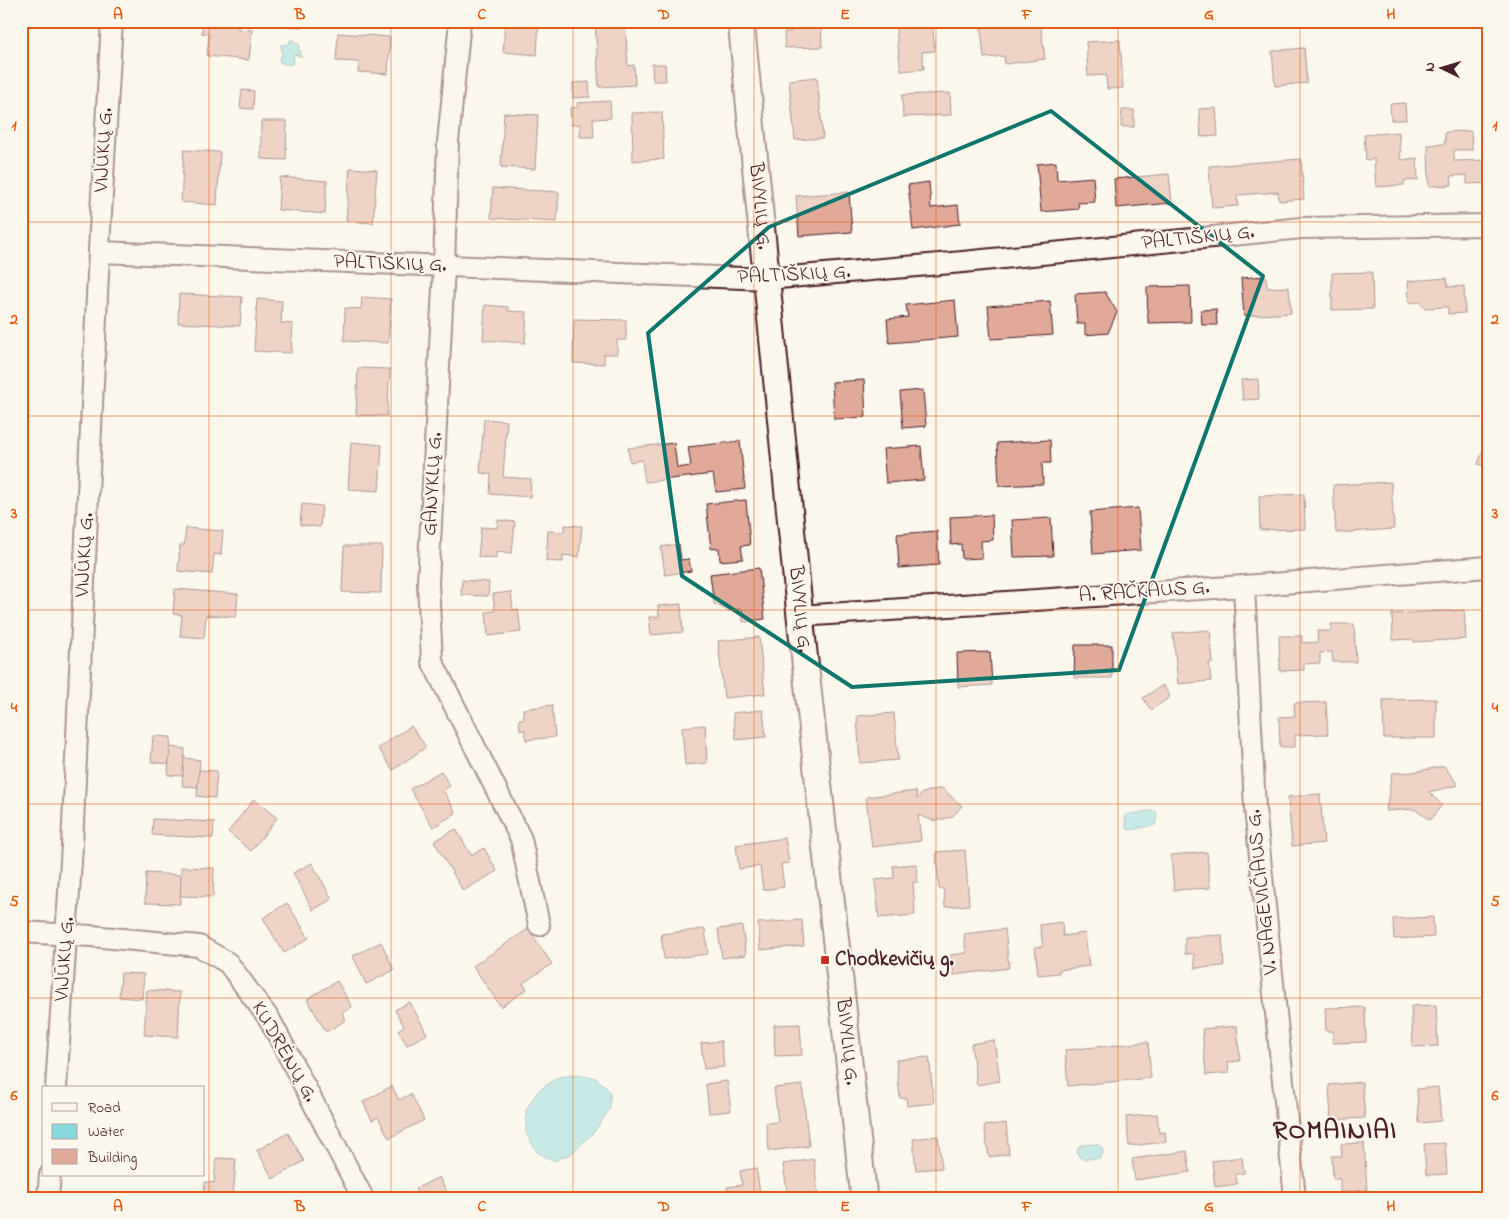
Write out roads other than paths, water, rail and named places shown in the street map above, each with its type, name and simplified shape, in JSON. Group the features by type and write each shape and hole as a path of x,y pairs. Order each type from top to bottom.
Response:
{"street":[{"name":"VIJŪKŲ G.","path":"56,1086 72,846 99,252 112,21"},
{"name":"GANYKLŲ G.","path":"460,21 448,142 444,267 428,583 432,661 521,839 539,925"},
{"name":"BIVYLIŲ G.","path":"741,21 800,616 864,1198"},
{"name":"PALTIŠKIŲ G.","path":"99,252 767,279 963,262 1302,228 1488,225"},
{"name":"A. RAČKAUS G.","path":"800,616 1244,586 1488,567"},
{"name":"V. NAGEVIČIAUS G.","path":"1244,586 1255,808 1295,1198"},
{"name":"KUDRĖNŲ G.","path":"21,932 66,934 199,946 228,963 270,1020 364,1198"},
{"path":"48,1198 50,1176"}],"water":[{"path":"291,39 300,45 298,50 302,52 299,54 302,57 294,54 293,63 290,65 281,63 279,60 282,54 281,45 289,44"},
{"path":"1156,811 1155,825 1130,830 1126,828 1125,815"},
{"path":"576,1075 596,1078 610,1092 610,1108 595,1131 571,1154 554,1161 537,1152 526,1133 526,1110 538,1091 558,1077"},
{"path":"1097,1144 1102,1148 1103,1153 1100,1158 1085,1159 1079,1157 1077,1151 1080,1145"}],"place":[{"name":"Chodkevičių g.","path":"825,960"}],"district":[{"name":"ROMAINIAI","path":"1335,1132"}]}
